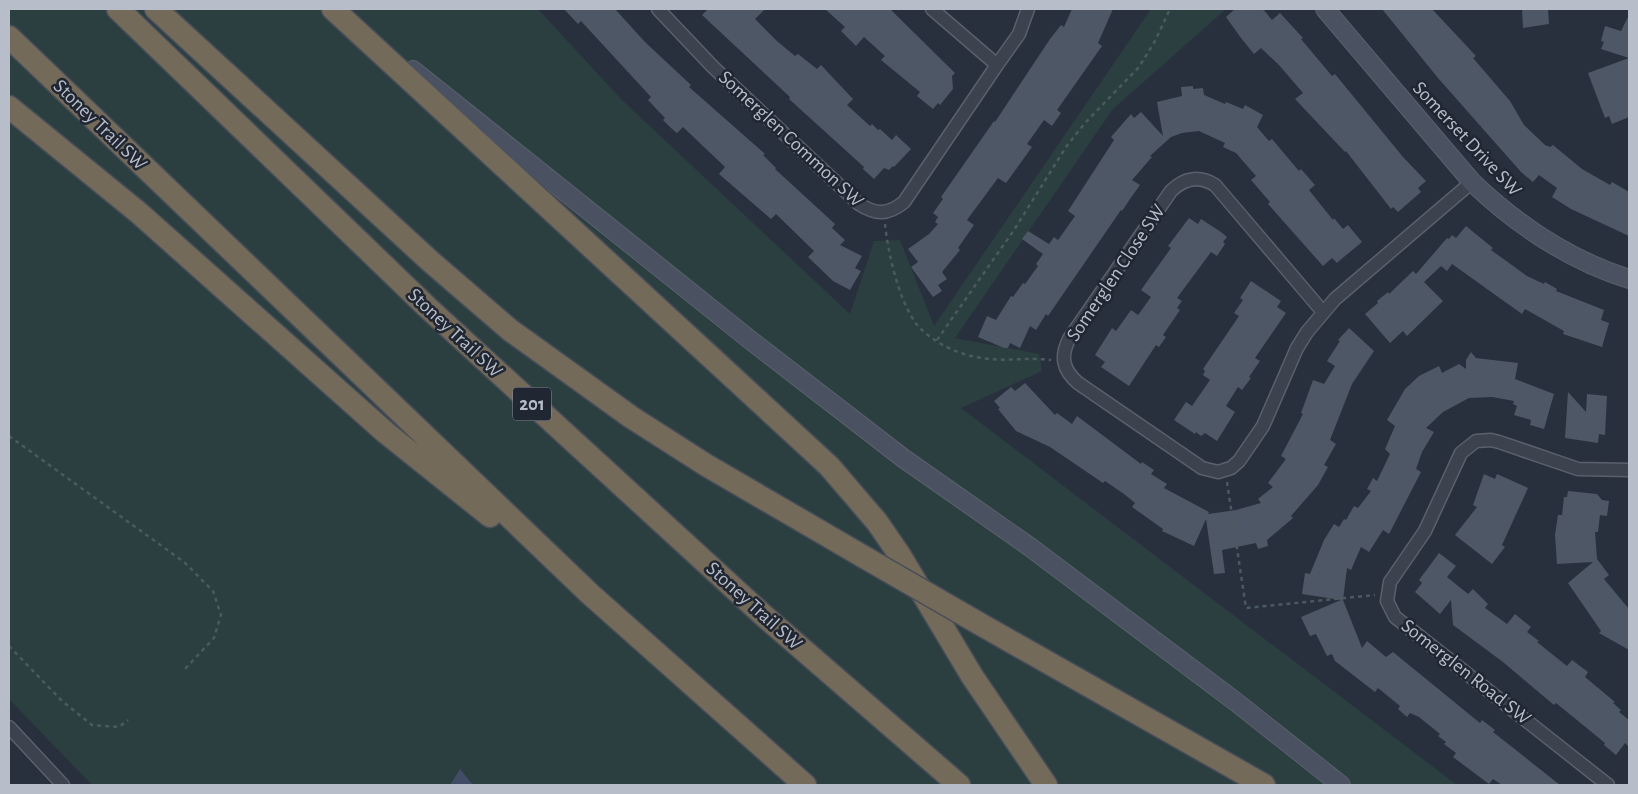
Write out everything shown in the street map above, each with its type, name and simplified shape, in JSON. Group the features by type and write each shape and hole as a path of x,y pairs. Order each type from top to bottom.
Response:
{"highway":[{"name":"Stoney Trail SW","path":"118,9 427,308 763,615 959,785"},
{"path":"156,9 430,262 510,330 631,417 706,464 864,557 1264,785"},
{"path":"333,9 829,466 877,522 899,554 972,676 1046,785"},
{"name":"Stoney Trail SW","path":"9,37 590,594 806,785"},
{"path":"9,108 139,213 385,432 590,594"}],"main road":[{"path":"333,9 468,113 748,339 903,458 1030,547 1229,697 1341,785"},
{"name":"Somerset Drive SW","path":"1325,9 1472,182 1515,220 1555,247 1605,272 1629,279"}],"street":[{"name":"Somerglen Common SW","path":"658,9 713,67 859,204 868,210 883,213 904,202 1018,34 1028,9"},
{"path":"932,9 997,65"},
{"name":"Somerglen Close SW","path":"1225,470 1210,471 1202,468 1078,383 1066,370 1064,362 1065,346 1069,339 1171,191 1187,179 1200,179 1214,185 1323,312"},
{"path":"1225,470 1239,461 1263,426 1297,348 1323,312 1335,299 1472,182"},
{"path":"1387,594 1390,582 1424,531 1461,453 1476,441 1491,440 1499,442 1578,469 1629,470"},
{"name":"Somerglen Road SW","path":"1387,594 1390,609 1395,616 1608,785"},
{"path":"9,727 63,785"}],"path":[{"path":"937,340 1014,230 1066,147 1085,123 1139,67 1156,41 1170,9"},
{"path":"883,213 887,242 900,286 919,326 950,349 982,358 1004,360 1036,358 1064,362"},
{"path":"9,436 184,562 213,591 221,615 214,638 183,671"},
{"path":"1225,470 1246,608 1387,594"},
{"path":"9,646 62,701 92,725 118,727 128,720"}],"shaded area":[{"path":"9,9 538,9 621,99 850,314 874,241 900,240 934,326 1151,9 1226,9 1113,109 955,338 1039,354 1042,371 961,408 1457,785 92,785 9,699"}],"water":[{"path":"460,769 473,785 450,785"}],"building":[{"path":"564,9 615,9 645,42 691,85 689,87 765,154 763,155 775,169 835,224 832,228 845,240 840,245 862,256 855,268 861,271 850,290 833,281 808,257 814,251 776,214 771,219 719,174 725,167 683,127 677,133 671,128 663,120 665,118 648,100 651,97 581,21 578,24"},
{"path":"708,9 765,9 755,19 777,41 795,56 798,54 817,69 821,65 853,99 847,105 870,126 872,124 878,130 880,129 892,140 896,135 911,149 894,167 889,170 884,168 874,179 863,169 864,167 789,99 790,97 702,15"},
{"path":"825,9 890,9 955,73 952,76 953,89 940,105 938,103 933,109 917,96 920,92 881,60 885,56 864,37 856,46 841,31 845,27"},
{"path":"1072,9 1113,9 1098,43 1102,46 1057,110 1061,113 1052,126 1044,120 1027,144 1032,147 1006,183 998,178 967,220 974,225 958,248 960,250 942,272 947,279 938,285 942,291 933,297 911,267 918,262 908,249 929,234 938,224 935,222 938,217 933,213 943,199 941,197 995,122 1050,39 1061,25 1064,27"},
{"path":"1235,9 1263,9 1272,20 1280,13 1303,38 1301,39 1332,76 1335,74 1403,157 1426,181 1418,188 1421,192 1398,212 1393,207 1391,209 1346,151 1295,99 1303,93 1279,65 1261,48 1254,54 1241,38 1226,17"},
{"path":"1382,9 1432,9 1476,56 1473,58 1510,101 1524,125 1545,145 1550,147 1553,145 1582,169 1610,185 1612,182 1629,192 1629,236 1571,209 1552,197 1557,188 1539,175 1533,182 1521,172 1438,78"},
{"path":"1522,9 1548,9 1549,24 1523,28"},
{"path":"1629,15 1629,58 1601,49 1604,42 1601,41 1605,26 1621,31"},
{"path":"1629,58 1629,117 1612,124 1609,116 1605,118 1588,73"},
{"path":"1193,86 1193,89 1203,88 1204,95 1225,104 1226,102 1243,109 1245,105 1263,115 1257,127 1269,141 1272,139 1299,171 1301,169 1315,185 1309,190 1333,220 1334,218 1343,229 1348,225 1362,242 1337,263 1332,258 1323,266 1268,204 1270,202 1251,180 1256,176 1236,153 1223,147 1225,143 1199,131 1182,133 1171,137 1150,156 1152,157 1132,180 1140,185 1048,316 1046,314 1036,330 1030,326 1020,348 1010,343 1008,348 1004,348 978,337 987,316 996,320 1011,296 1013,297 1023,283 1025,284 1038,266 1036,264 1043,254 1022,239 1028,231 1049,244 1054,237 1058,240 1075,216 1068,211 1114,140 1111,137 1131,114 1134,118 1141,112 1163,136 1157,102 1182,96 1181,87"},
{"path":"1189,218 1198,224 1201,219 1221,232 1227,237 1223,242 1225,244 1217,256 1211,252 1177,298 1182,301 1177,308 1180,310 1163,335 1166,337 1159,347 1156,345 1129,386 1101,367 1105,362 1095,355 1112,328 1116,331 1131,310 1138,315 1151,297 1141,290 1171,248 1168,246"},
{"path":"1466,226 1493,248 1491,250 1527,276 1544,284 1545,282 1557,289 1556,291 1604,310 1601,320 1609,323 1602,347 1563,334 1564,331 1525,309 1522,314 1452,264 1447,271 1441,266 1424,282 1443,301 1407,336 1403,331 1390,343 1365,314 1378,303 1377,301 1388,292 1389,294 1413,271 1416,274 1447,238 1449,239 1452,235 1456,238"},
{"path":"1251,281 1281,301 1277,307 1286,313 1255,358 1260,361 1249,377 1251,378 1242,390 1238,387 1226,406 1235,412 1217,441 1205,433 1201,436 1196,432 1195,434 1174,420 1186,402 1192,406 1210,380 1203,375 1205,371 1203,369 1239,316 1234,313 1243,300 1240,298"},
{"path":"1349,328 1374,351 1352,384 1330,440 1336,444 1324,465 1328,467 1318,485 1291,516 1293,518 1267,540 1268,546 1258,549 1256,543 1222,550 1225,573 1214,574 1206,519 1194,546 1162,531 1163,529 1132,507 1135,503 1124,494 1105,481 1103,483 1050,447 1016,431 998,409 1000,408 994,401 1011,387 1015,391 1025,383 1055,415 1057,413 1072,424 1077,416 1141,464 1142,462 1154,470 1151,474 1167,484 1164,488 1209,512 1208,514 1236,510 1261,503 1258,499 1273,487 1268,483 1286,459 1281,456 1303,414 1301,413 1313,380 1324,384 1335,366 1327,361 1340,341 1338,340"},
{"path":"1471,352 1476,358 1518,363 1515,379 1554,394 1544,429 1530,425 1531,420 1514,415 1517,406 1513,404 1514,401 1492,397 1469,398 1443,412 1426,428 1434,432 1422,452 1416,469 1421,472 1389,534 1383,530 1369,552 1361,547 1351,570 1347,568 1343,600 1362,648 1367,641 1386,657 1393,652 1480,723 1482,720 1495,730 1493,732 1560,785 1502,785 1493,779 1489,784 1453,757 1456,753 1444,744 1446,742 1438,736 1440,734 1419,717 1410,713 1407,717 1398,709 1400,706 1378,688 1375,692 1335,661 1332,654 1327,656 1316,634 1310,636 1301,617 1341,600 1302,594 1305,573 1310,574 1324,540 1334,524 1339,527 1344,519 1346,520 1354,506 1358,508 1371,491 1367,489 1373,478 1377,481 1390,454 1385,449 1395,426 1387,420 1405,389 1419,376 1439,366 1442,373 1459,364 1466,369 1466,360"},
{"path":"1568,392 1586,412 1587,394 1607,396 1605,435 1599,434 1598,443 1565,438"},
{"path":"1484,474 1495,479 1497,474 1528,488 1502,545 1505,547 1492,564 1455,535 1477,507 1473,505"},
{"path":"1568,491 1597,494 1602,500 1609,501 1607,516 1600,515 1598,532 1595,532 1597,559 1609,575 1604,579 1629,609 1629,650 1599,633 1601,631 1568,583 1593,562 1557,564 1555,535 1558,515 1562,515 1564,497 1567,497"},
{"path":"1439,553 1456,566 1447,577 1468,594 1473,589 1488,604 1485,608 1507,624 1515,614 1531,627 1527,632 1539,641 1537,642 1567,666 1572,660 1588,672 1585,677 1615,702 1613,703 1621,710 1619,712 1629,720 1629,747 1625,743 1616,755 1604,745 1605,743 1556,703 1554,705 1503,662 1453,625 1451,600 1440,614 1415,592 1422,583 1419,580"}]}
